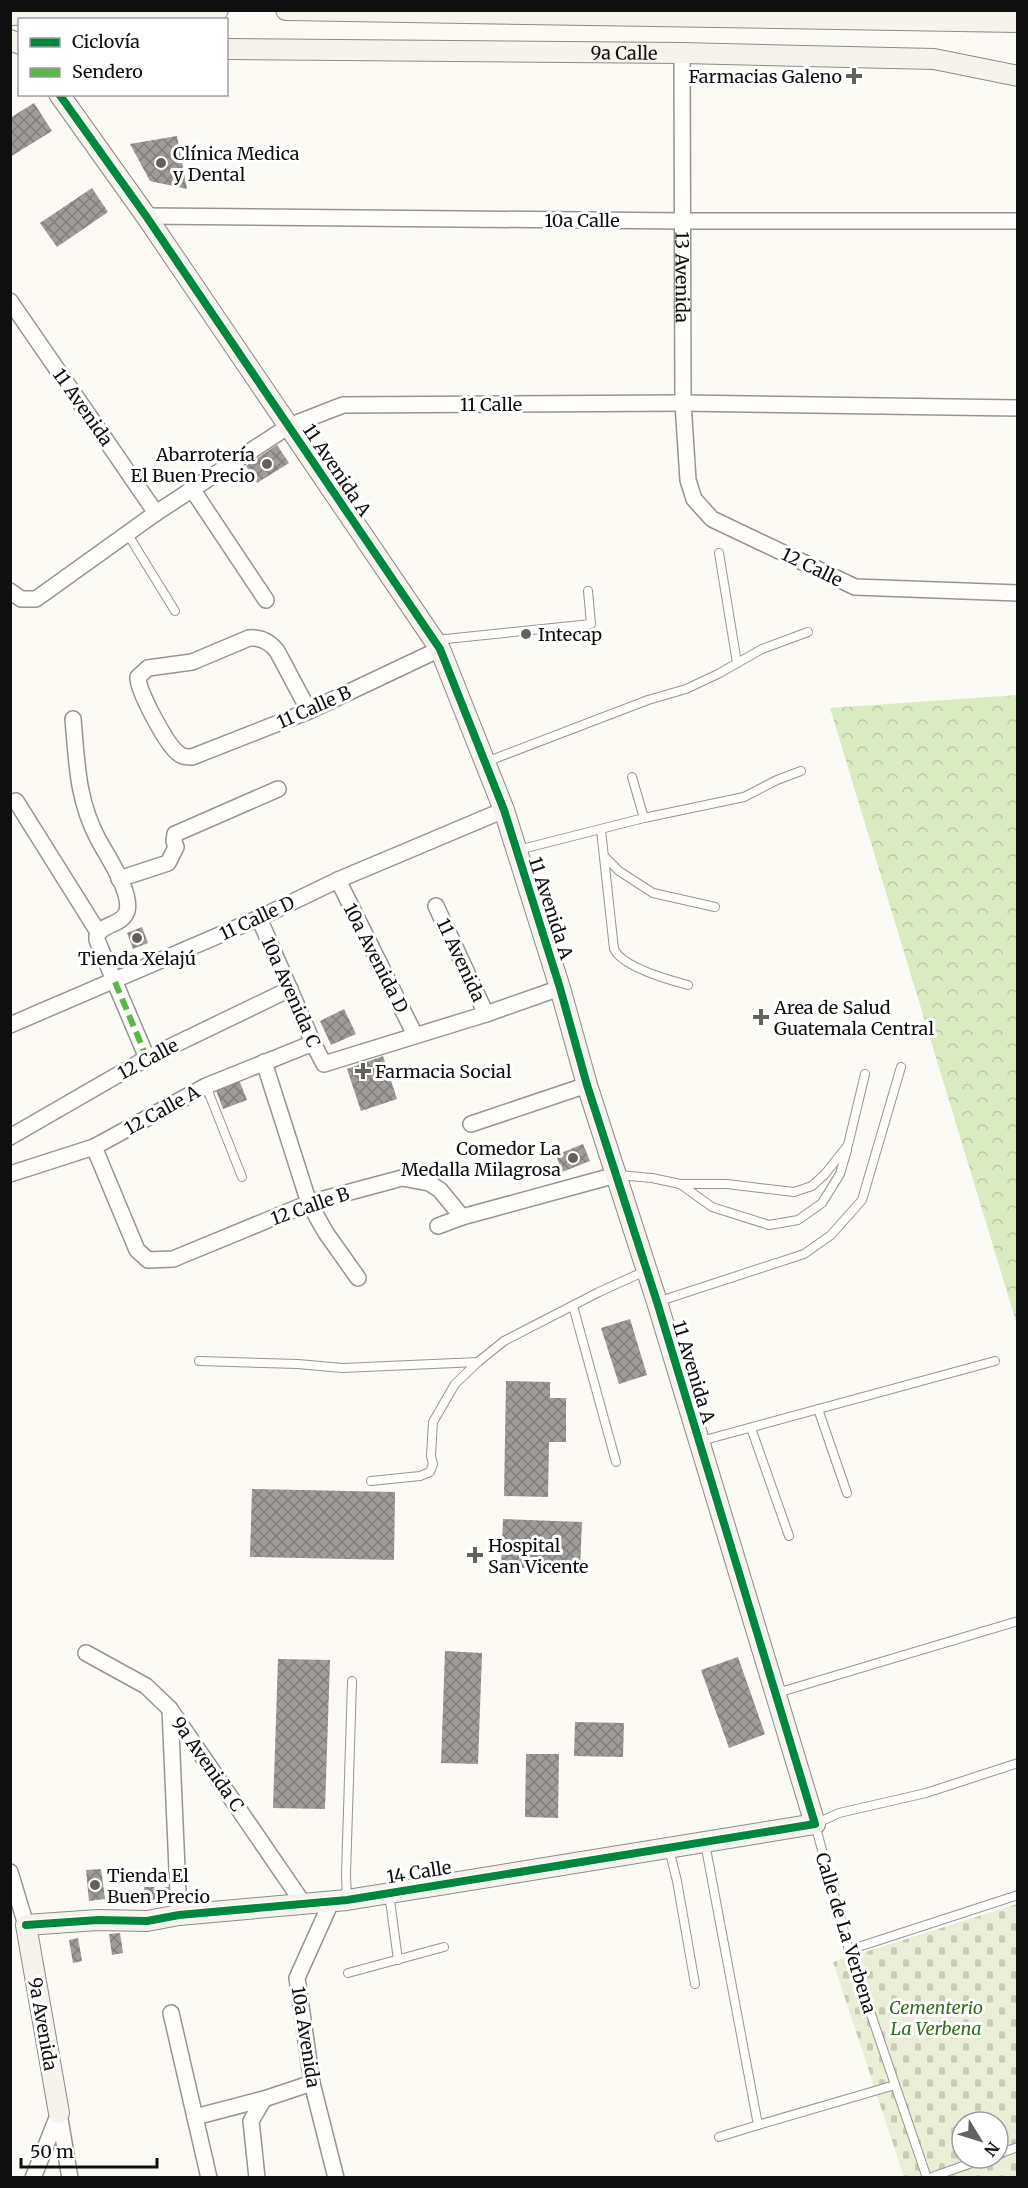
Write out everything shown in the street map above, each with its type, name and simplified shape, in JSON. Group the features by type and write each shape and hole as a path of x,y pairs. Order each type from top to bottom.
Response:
{"street":[{"path":"10,15 218,10"},
{"name":"9a Calle","path":"286,10 686,14 1017,22"},
{"name":"9a Calle","path":"228,49 934,59 1017,76"},
{"name":"13 Avenida","path":"682,54 683,403 688,480 694,499"},
{"name":"11 Avenida A","path":"60,96 146,216 437,644 486,762 517,850 561,988 586,1084 657,1302 814,1824"},
{"name":"10a Calle","path":"146,216 683,221 1017,221"},
{"name":"11 Avenida","path":"10,301 156,513"},
{"name":"11 Calle","path":"16,595 36,599 156,513 290,426 343,405 683,403 1017,408"},
{"path":"192,489 266,600"},
{"name":"12 Calle","path":"694,499 712,519 855,587 1017,593"},
{"name":"11 Calle B","path":"309,711 277,651 265,640 257,638 249,638 192,662 170,667 148,668 138,677 140,690 172,747 184,757 200,756 309,711 437,644"},
{"path":"73,719 82,802 127,898 126,912 118,922 98,932"},
{"path":"119,879 168,863 176,847 175,834 278,789"},
{"path":"16,801 98,932 97,940 147,1058"},
{"name":"11 Calle D","path":"10,1025 115,982 338,880 504,810"},
{"name":"10a Avenida D","path":"338,880 415,1035"},
{"name":"11 Avenida","path":"436,906 486,1014"},
{"name":"10a Avenida C","path":"259,918 312,1042 324,1064 415,1035"},
{"path":"415,1035 561,988"},
{"name":"12 Calle","path":"10,1137 147,1058 290,989"},
{"name":"12 Calle A","path":"10,1174 94,1147 206,1086 312,1042"},
{"path":"264,1062 309,1203 326,1233 358,1278"},
{"path":"471,1124 586,1084"},
{"name":"12 Calle B","path":"94,1147 137,1250 148,1260 173,1259 309,1203 402,1178 418,1179 429,1183 440,1191 462,1217"},
{"path":"438,1226 462,1217 616,1175"},
{"name":"9a Avenida C","path":"86,1653 146,1686 170,1709 303,1903"},
{"path":"170,1709 179,1915"},
{"name":"14 Calle","path":"27,1925 98,1920 147,1921 179,1915 340,1900 814,1824"},
{"name":"9a Avenida","path":"10,1872 16,1907 27,1925 70,2178"},
{"name":"10a Avenida","path":"336,2178 312,2083 297,1978 340,1900"},
{"path":"171,2013 209,2178"},
{"path":"195,2117 264,2099 312,2083"},
{"path":"257,2178 251,2121 264,2099"},
{"path":"33,2178 58,2114"}],"lane":[{"path":"127,533 175,611"},
{"path":"719,553 737,663"},
{"path":"437,644 591,624 588,591"},
{"path":"486,762 648,700 686,689 762,649 808,632"},
{"path":"517,850 644,818 744,797 801,771"},
{"path":"632,777 644,818"},
{"path":"601,830 616,954 622,960 661,978 688,986"},
{"path":"604,856 620,871 653,893 715,907"},
{"path":"657,1302 804,1254 831,1235 862,1200 901,1067"},
{"path":"681,1184 712,1207 769,1225 798,1220 822,1203 840,1174 865,1074"},
{"path":"206,1086 242,1177"},
{"path":"616,1175 652,1178 681,1184 726,1184 794,1192 812,1186 825,1174 848,1145"},
{"path":"372,1481 420,1476 430,1472 433,1464 430,1456 433,1422 455,1384 504,1341 647,1271"},
{"path":"573,1306 616,1462"},
{"path":"199,1361 298,1364 342,1368 478,1362"},
{"path":"699,1442 995,1361"},
{"path":"818,1409 847,1493"},
{"path":"751,1428 789,1536"},
{"path":"775,1693 1017,1621"},
{"path":"340,1900 346,1875 352,1681"},
{"path":"814,1824 839,1813 926,1793 1017,1763"},
{"name":"Calle de La Verbena","path":"814,1824 849,1950 928,2178"},
{"path":"704,1841 758,2125"},
{"path":"668,1847 677,1881 695,1984"},
{"path":"389,1892 398,1959"},
{"path":"849,1950 1017,1894"},
{"path":"348,1972 444,1947"},
{"path":"719,2137 895,2085"},
{"path":"928,2178 951,2170"}],"green space":[{"path":"1018,695 1017,1325 830,708"},
{"name":"Cementerio La Verbena","path":"1017,1904 1017,2177 904,2177 833,1962"}],"building":[{"path":"34,103 52,131 10,157 10,118"},
{"name":"Clínica Medica y Dental","path":"177,136 187,189 150,181 130,144"},
{"path":"92,188 108,212 57,247 40,223"},
{"name":"Abarrotería El Buen Precio","path":"277,445 289,463 257,483 246,466"},
{"name":"Tienda Xelajú","path":"142,927 148,943 133,949 127,933"},
{"path":"344,1009 356,1034 331,1045 320,1021"},
{"path":"383,1056 397,1099 361,1111 347,1069"},
{"path":"237,1075 247,1100 223,1109 214,1085"},
{"name":"Comedor La Medalla Milagrosa","path":"583,1144 590,1161 562,1172 556,1155"},
{"path":"630,1319 647,1375 619,1384 601,1328"},
{"path":"506,1381 550,1382 550,1398 566,1398 566,1442 549,1442 548,1497 504,1496"},
{"path":"252,1489 395,1492 394,1560 250,1557"},
{"path":"503,1519 582,1522 580,1570 501,1567"},
{"path":"445,1651 482,1653 478,1764 441,1763"},
{"path":"738,1657 765,1734 729,1748 701,1670"},
{"path":"278,1659 330,1660 325,1809 273,1808"},
{"path":"575,1722 624,1723 623,1757 574,1756"},
{"path":"526,1754 559,1754 558,1818 525,1817"},
{"name":"Tienda El Buen Precio","path":"101,1869 105,1899 89,1901 86,1870"},
{"path":"144,1887 169,1887 170,1904 145,1905"},
{"path":"120,1933 123,1953 112,1955 109,1934"},
{"path":"78,1938 82,1961 73,1963 69,1940"}],"marked path":[{"path":"115,982 147,1058"}],"cycle path":[{"path":"26,1925 98,1920 147,1921 179,1915 347,1900 815,1824 657,1302 587,1085 560,988 504,810 440,649 146,216 60,96"}],"place":[{"name":"Farmacias Galeno","path":"854,76"},
{"name":"Clínica Medica y Dental","path":"161,163"},
{"name":"Abarrotería El Buen Precio","path":"267,464"},
{"name":"Intecap","path":"526,634"},
{"name":"Tienda Xelajú","path":"137,938"},
{"name":"Area de Salud Guatemala Central","path":"761,1017"},
{"name":"Farmacia Social","path":"363,1071"},
{"name":"Comedor La Medalla Milagrosa","path":"573,1158"},
{"name":"Hospital San Vicente","path":"475,1555"},
{"name":"Tienda El Buen Precio","path":"95,1885"}]}
